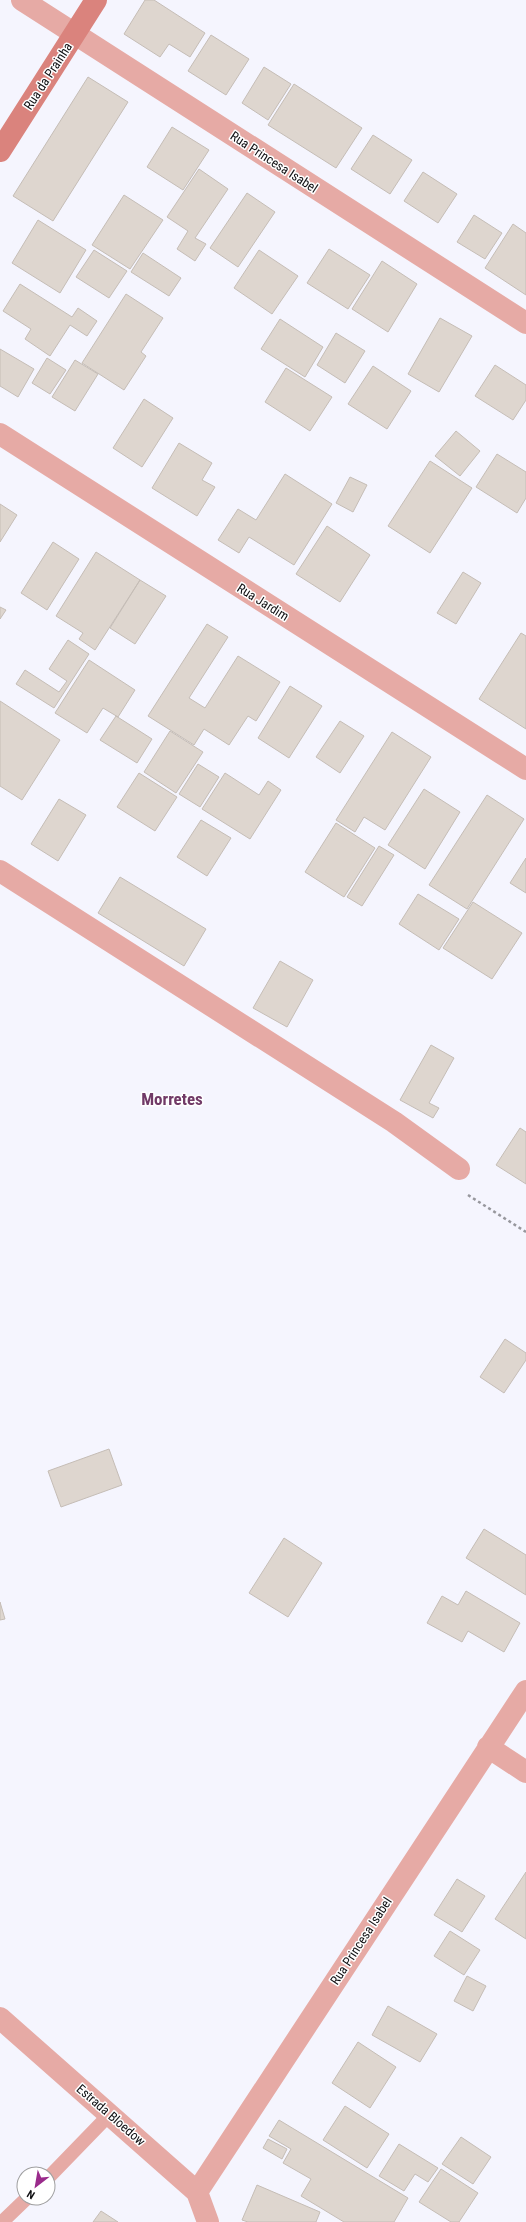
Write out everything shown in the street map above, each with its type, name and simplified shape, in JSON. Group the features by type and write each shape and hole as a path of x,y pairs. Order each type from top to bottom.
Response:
{"street":[{"name":"Rua Princesa Isabel","path":"22,0 526,323"},
{"name":"Rua da Prainha","path":"0,151 96,0"},
{"name":"Rua Jardim","path":"0,434 526,769"},
{"path":"0,871 394,1122 460,1169"},
{"name":"Rua Princesa Isabel","path":"197,2192 526,1690"},
{"path":"488,1747 526,1772"},
{"name":"Estrada Bloedow","path":"0,2018 197,2192 208,2222"}],"lane":[{"path":"56,2170 110,2114"},
{"path":"2,2222 19,2206"}],"path":[{"path":"460,1169 453,1185 526,1232"}],"building":[{"path":"145,0 154,0 205,33 190,57 169,44 160,57 124,34"},
{"path":"211,35 249,59 226,95 188,71"},
{"path":"264,67 291,84 268,120 242,103"},
{"path":"88,77 128,102 53,221 13,196"},
{"path":"294,84 362,128 336,168 268,125"},
{"path":"172,127 209,150 183,190 147,167"},
{"path":"373,135 412,160 390,194 351,169"},
{"path":"199,169 228,189 195,238 206,244 195,261 177,249 188,231 167,217"},
{"path":"423,172 457,194 438,223 404,201"},
{"path":"247,193 275,212 238,267 210,248"},
{"path":"124,195 163,220 130,269 92,245"},
{"path":"474,215 502,233 485,259 457,242"},
{"path":"38,220 86,250 60,293 12,263"},
{"path":"513,224 526,233 526,295 485,268"},
{"path":"329,249 370,275 348,309 307,283"},
{"path":"94,250 127,271 109,298 76,277"},
{"path":"259,250 298,276 272,314 234,288"},
{"path":"143,253 181,278 169,296 131,272"},
{"path":"382,261 417,284 388,332 352,309"},
{"path":"20,284 72,317 78,308 97,321 87,336 70,325 50,356 25,339 31,329 3,311"},
{"path":"126,294 163,318 141,352 146,356 124,390 82,363"},
{"path":"440,318 472,336 439,392 408,374"},
{"path":"280,319 323,347 305,377 261,349"},
{"path":"336,333 365,351 345,383 317,365"},
{"path":"0,349 34,369 18,397 0,386"},
{"path":"47,358 66,370 50,394 32,383"},
{"path":"75,360 98,374 75,411 52,397"},
{"path":"495,365 526,385 526,400 513,420 475,396"},
{"path":"373,366 411,391 387,429 348,404"},
{"path":"286,368 332,397 310,431 265,402"},
{"path":"144,399 173,418 142,467 113,448"},
{"path":"456,431 480,451 460,476 435,456"},
{"path":"179,443 212,463 202,480 215,487 197,516 152,488"},
{"path":"497,454 526,472 526,498 517,513 476,487"},
{"path":"430,461 472,488 430,553 388,526"},
{"path":"285,474 332,504 294,565 249,537 239,553 218,540 238,509 256,520"},
{"path":"350,477 367,485 353,512 336,503"},
{"path":"0,504 17,515 0,542"},
{"path":"327,526 370,555 340,602 296,574"},
{"path":"53,542 79,559 47,610 21,593"},
{"path":"96,552 140,580 95,650 79,639 83,633 56,616"},
{"path":"463,572 481,583 456,624 437,613"},
{"path":"140,580 166,596 135,644 110,628"},
{"path":"0,607 6,610 0,619"},
{"path":"207,624 228,637 189,698 205,708 238,656 280,682 256,721 248,716 229,745 204,729 194,745 148,716"},
{"path":"521,633 526,636 526,729 479,699"},
{"path":"68,640 89,654 54,708 16,684 25,670 59,692 67,681 49,669"},
{"path":"89,660 135,690 118,717 103,708 87,733 55,713"},
{"path":"290,686 322,706 289,758 258,738"},
{"path":"0,701 60,740 22,800 0,786"},
{"path":"116,716 152,739 137,763 100,740"},
{"path":"340,721 364,736 340,773 316,757"},
{"path":"170,731 203,752 176,793 144,772"},
{"path":"392,732 431,757 385,830 364,817 355,832 336,820"},
{"path":"198,764 219,777 200,807 179,794"},
{"path":"139,773 177,797 155,831 117,807"},
{"path":"225,773 259,795 268,781 281,790 250,839 202,809"},
{"path":"424,789 460,812 425,869 388,845"},
{"path":"487,795 524,819 467,909 429,885"},
{"path":"59,799 86,815 58,861 31,844"},
{"path":"201,820 231,838 207,876 177,857"},
{"path":"336,823 375,848 344,897 305,872"},
{"path":"379,846 394,855 362,906 347,897"},
{"path":"526,858 526,893 510,883"},
{"path":"120,877 206,929 184,966 98,913"},
{"path":"418,894 459,919 439,950 399,924"},
{"path":"473,902 522,933 492,979 443,948"},
{"path":"280,961 313,980 287,1027 253,1008"},
{"path":"431,1045 454,1058 429,1103 439,1108 433,1118 400,1100"},
{"path":"520,1128 526,1132 526,1184 496,1165"},
{"path":"505,1339 526,1353 526,1360 504,1393 480,1377"},
{"path":"109,1449 122,1485 61,1507 48,1471"},
{"path":"484,1529 526,1555 526,1595 466,1558"},
{"path":"284,1538 322,1563 288,1617 249,1593"},
{"path":"466,1591 520,1623 504,1652 468,1631 462,1642 427,1623 442,1596 458,1605"},
{"path":"0,1602 5,1619 0,1620"},
{"path":"526,1872 526,1939 495,1919"},
{"path":"457,1879 485,1896 462,1932 434,1915"},
{"path":"450,1931 480,1950 464,1975 434,1956"},
{"path":"467,1976 486,1986 473,2011 454,2001"},
{"path":"388,2006 437,2034 420,2062 372,2035"},
{"path":"358,2042 396,2067 370,2108 332,2083"},
{"path":"345,2106 389,2134 367,2168 323,2140"},
{"path":"279,2120 408,2198 394,2222 344,2222 301,2196 311,2179 283,2163 291,2149 269,2136"},
{"path":"461,2137 491,2157 473,2184 442,2164"},
{"path":"268,2139 287,2149 282,2159 263,2148"},
{"path":"399,2144 438,2168 428,2182 415,2174 404,2191 379,2176"},
{"path":"441,2169 478,2193 459,2222 451,2222 419,2202"},
{"path":"257,2185 320,2212 316,2222 248,2222 242,2220"},
{"path":"101,2211 118,2222 93,2222"}],"district":[{"name":"Morretes","path":"172,1099"}]}
